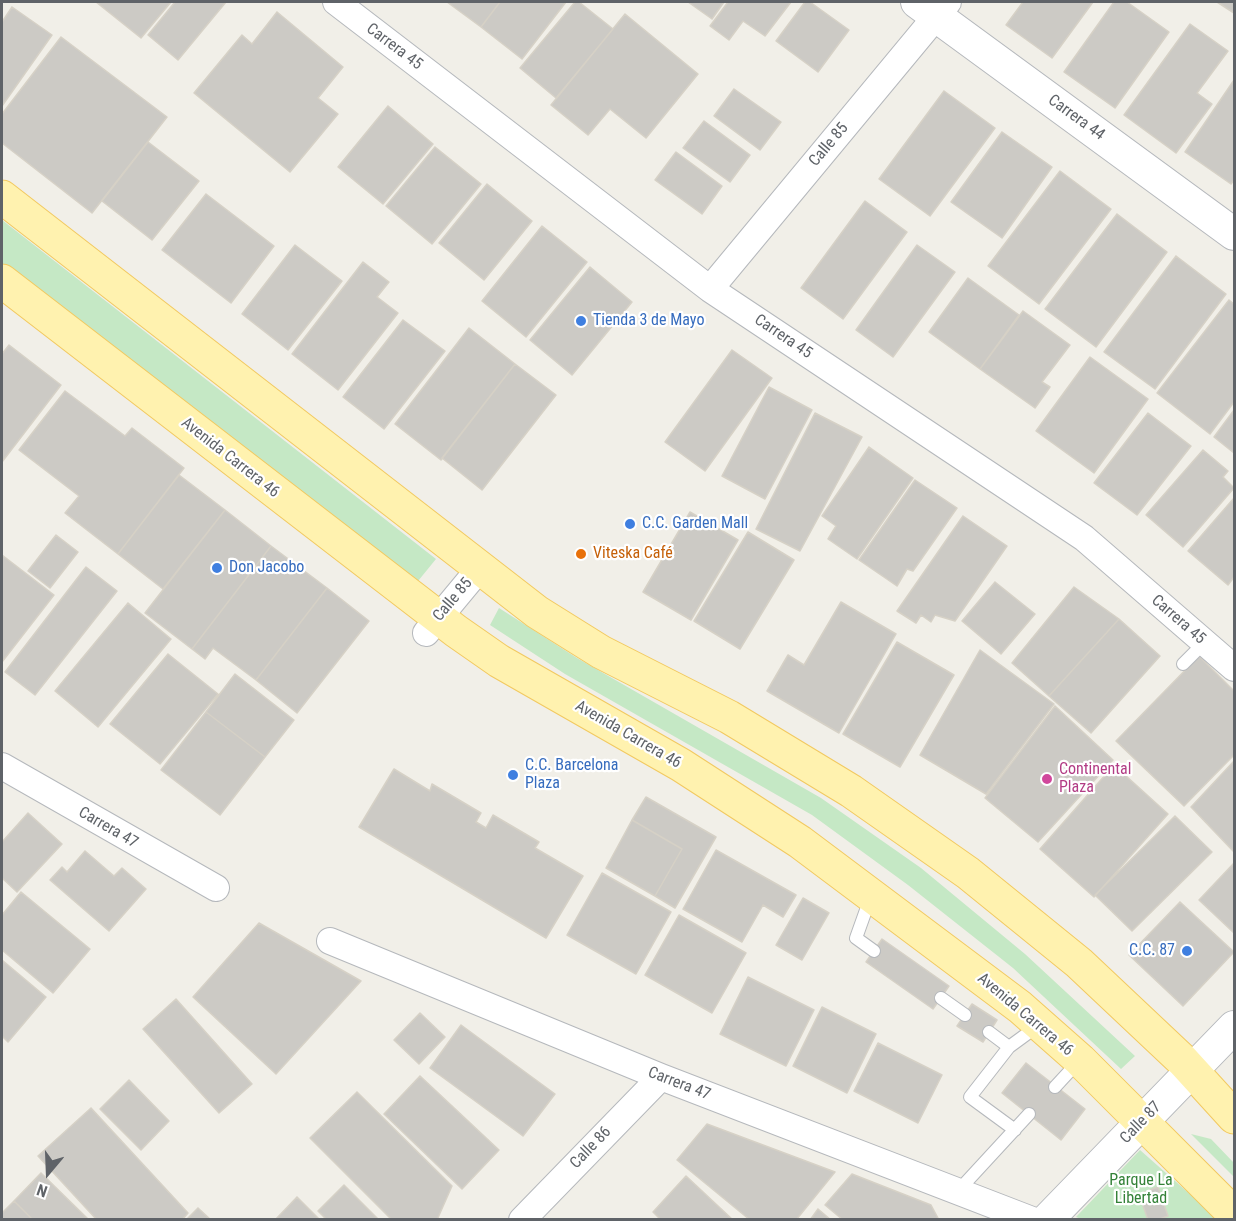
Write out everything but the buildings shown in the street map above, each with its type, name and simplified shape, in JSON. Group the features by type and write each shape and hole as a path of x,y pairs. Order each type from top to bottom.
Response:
{"main road":[{"path":"2,197 537,612 601,652 729,717 851,791 968,873 1079,963 1191,1071 1234,1117"},
{"name":"Avenida Carrera 46","path":"2,281 432,626 499,661 681,765 800,842 1020,1006 1080,1060 1234,1214"}],"street":[{"name":"Carrera 45","path":"336,2 710,289 1084,538 1234,668"},
{"name":"Calle 85","path":"710,289 934,6"},
{"name":"Carrera 44","path":"934,6 1234,234"},
{"name":"Calle 85","path":"432,626 480,568"},
{"name":"Carrera 47","path":"2,766 216,888"},
{"name":"Carrera 47","path":"330,941 661,1077 1032,1220"},
{"name":"Calle 87","path":"1047,1220 1234,1027"},
{"name":"Calle 86","path":"522,1220 661,1077"}],"lane":[{"path":"1183,664 1205,642"},
{"path":"871,895 855,938 874,951"},
{"path":"941,998 964,1015"},
{"path":"1015,1130 970,1097 1009,1047 1040,1024"},
{"path":"989,1032 1009,1047"},
{"path":"1055,1087 1080,1060"},
{"path":"958,1191 1029,1114"}],"green space":[{"path":"2,220 436,559 414,586 2,264"},
{"path":"499,608 577,658 821,798 921,868 1025,954 1135,1056 1121,1069 1013,968 908,885 812,815 565,674 490,625"},
{"path":"1191,1134 1211,1139 1234,1163 1234,1177"},
{"name":"Parque La Libertad","path":"1140,1150 1218,1219 1084,1220 1076,1217"}],"place":[{"name":"Tienda 3 de Mayo","path":"581,321"},
{"name":"C.C. Garden Mall","path":"630,524"},
{"name":"Viteska Café","path":"581,554"},
{"name":"Don Jacobo","path":"217,568"},
{"name":"C.C. Barcelona Plaza","path":"513,775"},
{"name":"Continental Plaza","path":"1047,779"},
{"name":"C.C. 87","path":"1187,951"}]}
